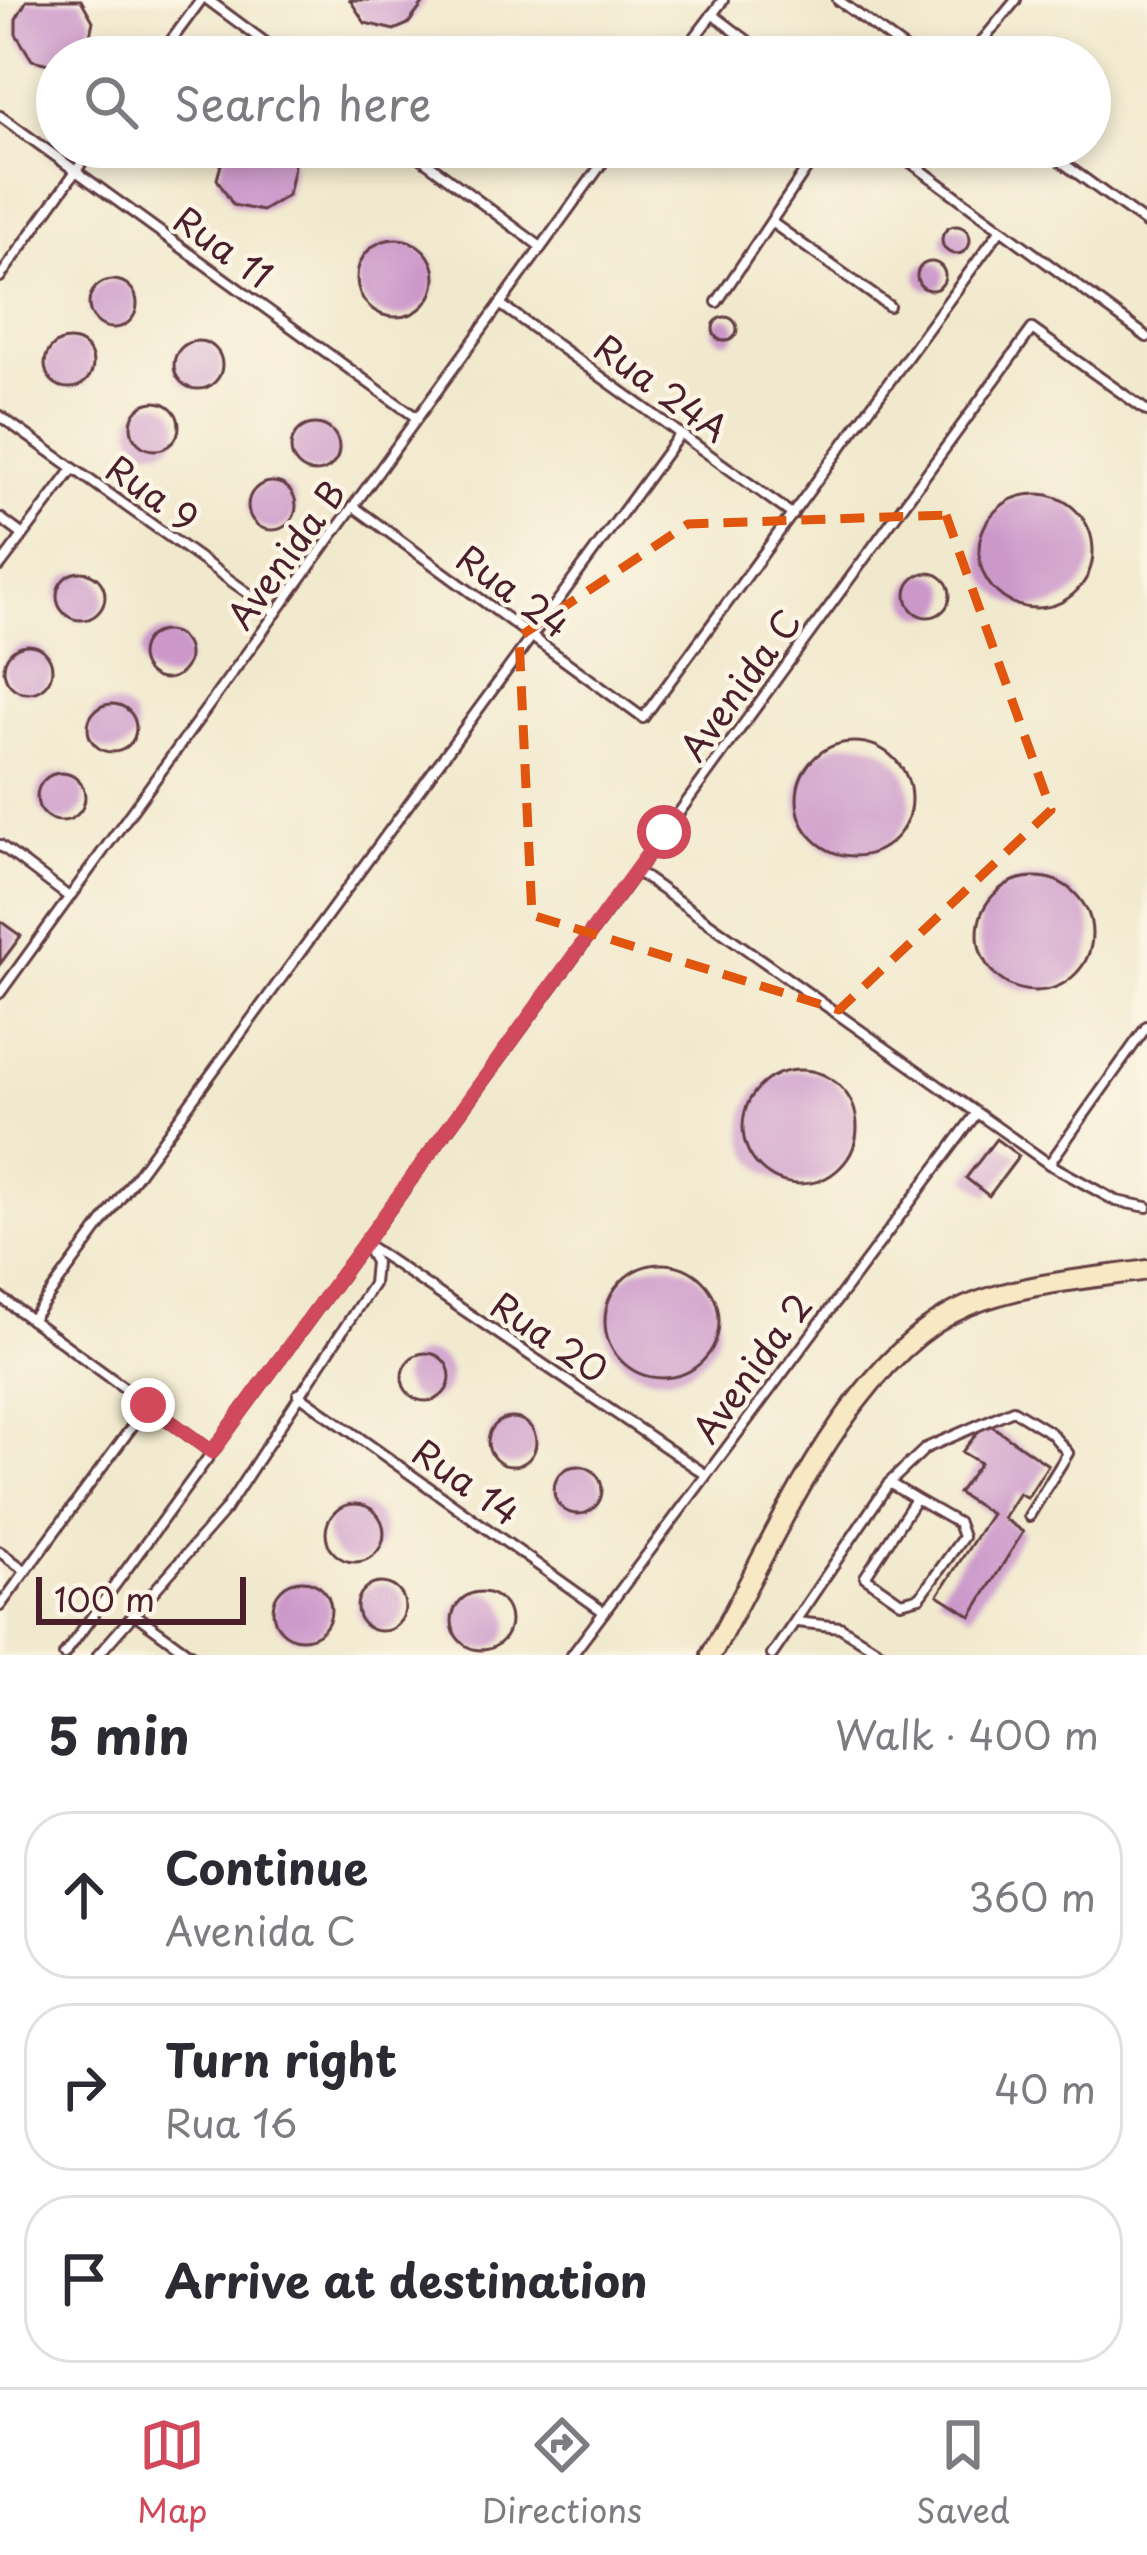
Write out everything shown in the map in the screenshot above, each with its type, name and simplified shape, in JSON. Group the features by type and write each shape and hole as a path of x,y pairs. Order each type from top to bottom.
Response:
{"main road":[{"path":"711,1655 858,1394 907,1340 972,1304 1147,1270"}],"lane":[{"path":"176,36 204,0 255,36"},
{"path":"696,36 722,0"},
{"path":"838,0 887,36"},
{"path":"986,36 1016,0"},
{"path":"712,14 741,36"},
{"name":"Rua 11","path":"0,116 36,143"},
{"name":"Rua 11","path":"70,168 417,418"},
{"path":"0,277 78,168"},
{"path":"434,168 541,247"},
{"name":"Avenida B","path":"0,992 599,168"},
{"path":"717,302 807,168"},
{"path":"918,168 1147,338"},
{"path":"1070,168 1147,224"},
{"path":"770,222 890,306"},
{"path":"793,515 1001,229"},
{"name":"Rua 24A","path":"500,304 793,515"},
{"name":"Avenida C","path":"64,1655 1032,329 1147,411"},
{"name":"Rua 9","path":"0,416 276,613"},
{"path":"32,1320 680,434"},
{"path":"0,566 73,469"},
{"name":"Rua 24","path":"353,506 644,718 793,515"},
{"path":"0,518 23,536"},
{"path":"0,845 69,897"},
{"path":"636,871 1049,1164 1116,1201 1147,1207"},
{"path":"1049,1164 1147,1027"},
{"name":"Avenida 2","path":"572,1655 976,1114"},
{"path":"98,1655 225,1510 374,1284 375,1262 364,1243"},
{"name":"Rua 20","path":"364,1243 705,1474"},
{"path":"0,1297 212,1452"},
{"name":"Rua 14","path":"298,1394 604,1612"},
{"path":"0,1606 148,1405"},
{"path":"772,1655 889,1483 926,1448 1013,1410 1051,1433 1068,1453 1029,1516"},
{"path":"889,1483 958,1523 963,1537 920,1597 901,1602 870,1585 866,1568 916,1499"},
{"path":"0,1552 26,1571"},
{"path":"136,1615 191,1655"},
{"path":"796,1622 840,1627 885,1655"}],"highlighted area":[{"path":"946,515 1051,810 839,1010 532,915 519,637 688,524"}],"building":[{"path":"27,0 81,0 93,21 90,36 36,36 36,61 16,34 16,19"},
{"path":"350,0 426,0 408,24 394,30 365,23"},
{"path":"220,168 294,168 288,195 262,211 233,205 217,179"},
{"path":"956,226 966,230 970,240 966,250 956,254 946,250 942,240 946,230"},
{"path":"396,239 423,251 435,278 423,305 396,317 369,305 357,278 369,251"},
{"path":"931,262 941,266 945,276 941,286 931,290 921,286 917,276 921,266"},
{"path":"113,280 130,287 137,304 130,321 113,328 96,321 89,304 96,287"},
{"path":"725,317 734,320 734,338 725,341 716,338 713,329 716,320"},
{"path":"69,340 86,347 93,364 86,381 69,388 52,381 45,364 52,347"},
{"path":"198,341 215,348 222,365 215,382 198,389 181,382 174,365 181,348"},
{"path":"155,402 172,409 179,426 172,443 155,450 138,443 131,426 138,409"},
{"path":"315,424 332,431 339,448 332,465 315,472 298,465 291,448 298,431"},
{"path":"272,482 289,489 296,506 289,523 272,530 255,523 248,506 255,489"},
{"path":"1036,494 1068,503 1084,519 1093,551 1084,583 1068,599 1036,608 1004,599 988,583 979,551 988,519 1004,503"},
{"path":"81,572 98,579 105,596 98,613 81,620 64,613 57,596 64,579"},
{"path":"928,573 944,579 950,595 944,611 928,617 912,611 906,595 912,579"},
{"path":"165,631 182,638 189,655 182,672 165,679 148,672 141,655 148,638"},
{"path":"28,645 45,652 52,669 45,686 28,693 11,686 4,669 11,652"},
{"path":"112,704 129,711 136,728 129,745 112,752 95,745 88,728 95,711"},
{"path":"854,742 876,746 895,758 907,777 911,799 907,821 895,840 876,852 854,856 832,852 813,840 801,821 797,799 801,777 813,758 832,746"},
{"path":"61,773 78,780 85,797 78,814 61,821 44,814 37,797 44,780"},
{"path":"1035,877 1067,886 1083,902 1092,934 1083,966 1067,982 1035,991 1003,982 987,966 978,934 987,902 1003,886"},
{"path":"0,921 21,936 0,964"},
{"path":"800,1070 832,1079 848,1095 857,1127 848,1159 832,1175 800,1184 768,1175 752,1159 743,1127 752,1095 768,1079"},
{"path":"996,1139 1019,1156 989,1196 966,1178"},
{"path":"662,1264 694,1273 710,1289 719,1321 710,1353 694,1369 662,1378 630,1369 614,1353 605,1321 614,1289 630,1273"},
{"path":"426,1353 443,1360 450,1377 443,1394 426,1401 409,1394 402,1377 409,1360"},
{"path":"512,1418 529,1425 536,1442 529,1459 512,1466 495,1459 488,1442 495,1425"},
{"path":"986,1422 1048,1465 1027,1498 1019,1493 1003,1518 1023,1532 971,1616 938,1595 991,1514 958,1493 980,1463 962,1452"},
{"path":"578,1466 595,1473 602,1490 595,1507 578,1514 561,1507 554,1490 561,1473"},
{"path":"355,1504 375,1513 384,1533 375,1553 355,1562 335,1553 326,1533 335,1513"},
{"path":"302,1581 322,1590 331,1610 322,1630 302,1639 282,1630 273,1610 282,1590"},
{"path":"381,1583 398,1590 405,1607 398,1624 381,1631 364,1624 357,1607 364,1590"},
{"path":"481,1592 501,1601 510,1621 501,1641 481,1650 461,1641 452,1621 461,1601"}],"route":[{"path":"148,1405 212,1452 664,832"}]}
